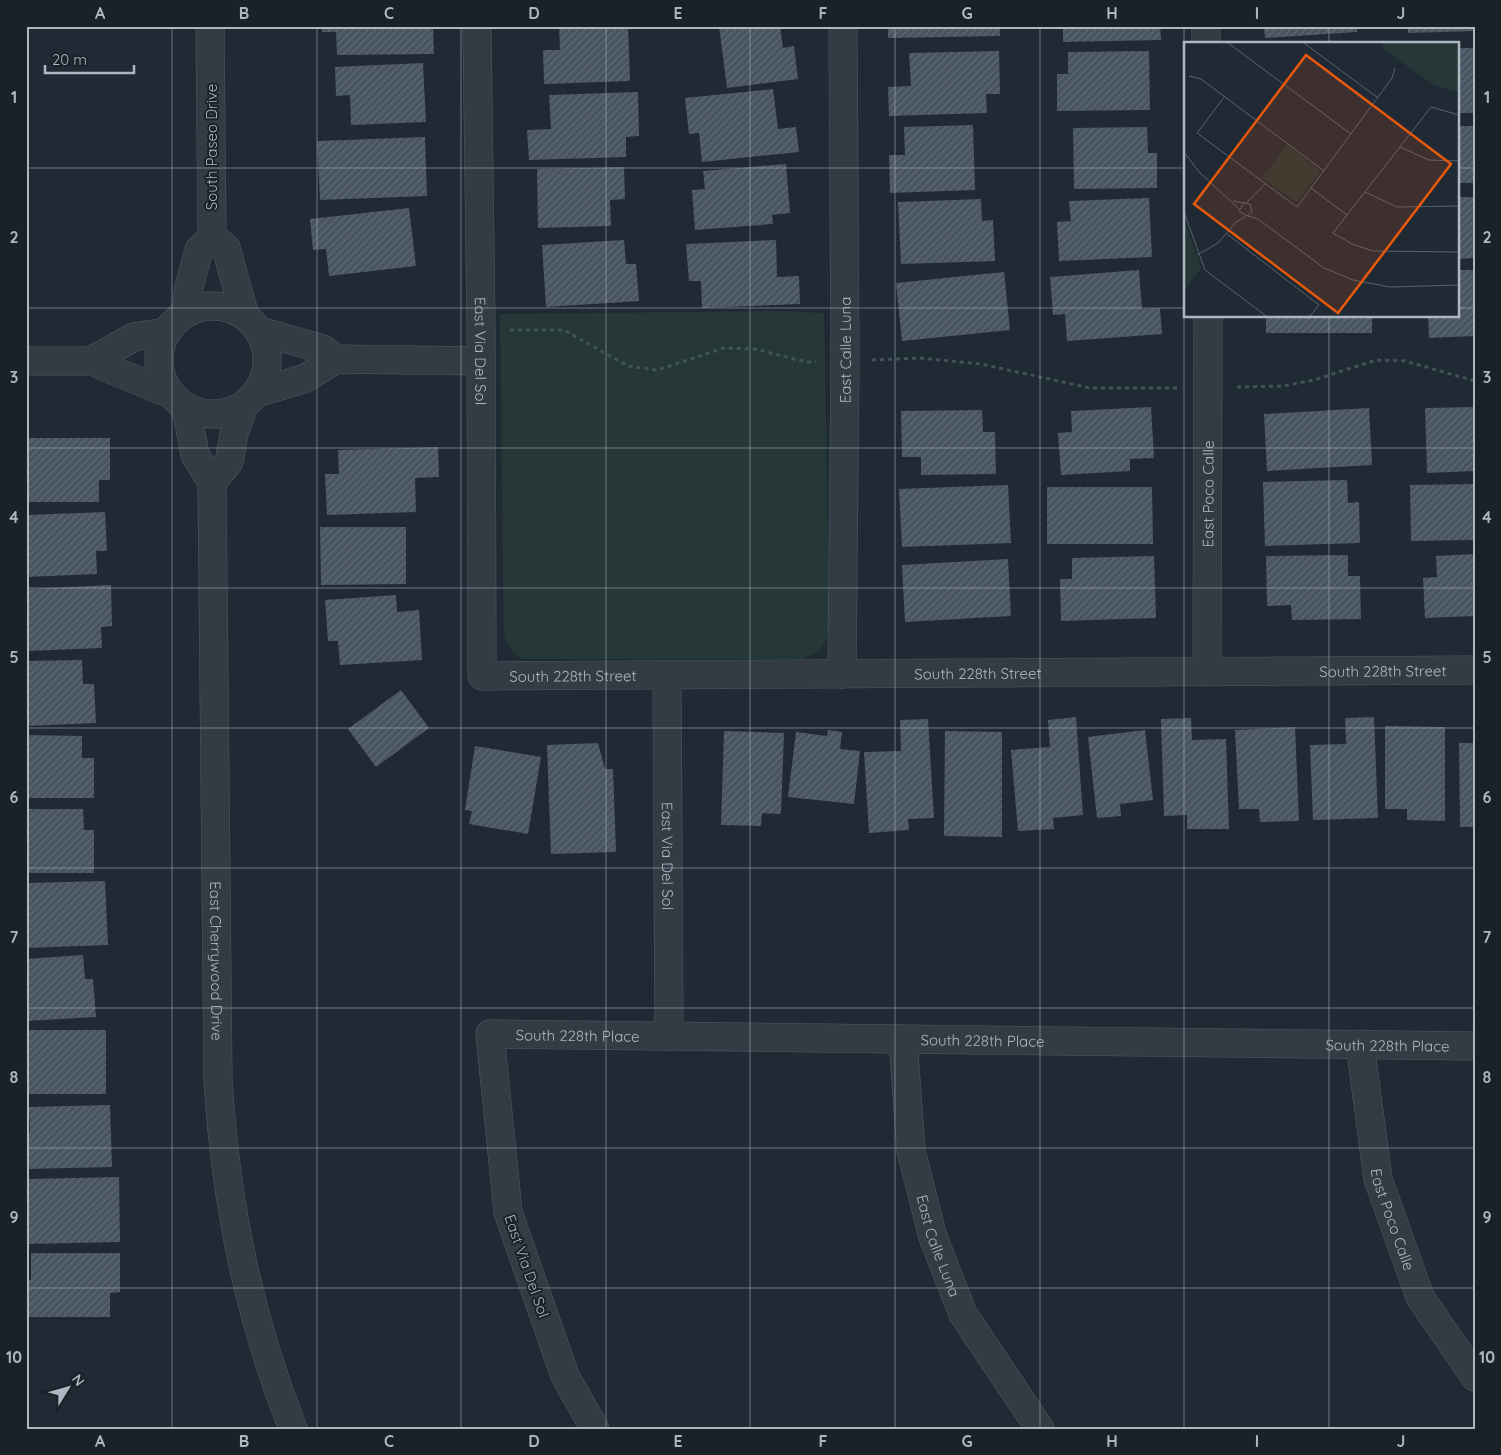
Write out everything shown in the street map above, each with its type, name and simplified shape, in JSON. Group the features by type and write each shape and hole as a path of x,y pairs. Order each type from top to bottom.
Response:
{"street":[{"name":"South Paseo Drive","path":"210,26 212,237"},
{"name":"East Via Del Sol","path":"477,26 481,325 482,676"},
{"name":"East Calle Luna","path":"842,674 845,361 844,26"},
{"path":"1206,26 1206,42"},
{"path":"186,313 189,287 199,250 212,237 226,248 252,324 265,346 267,362 264,378 250,399 234,434 229,462 212,482 195,455 179,401 164,384 158,358 166,332 175,321 186,313 201,307 216,306 231,309 252,324 323,349 336,359"},
{"name":"East Poco Calle","path":"1207,672 1208,318"},
{"path":"91,361 134,337 166,332"},
{"path":"26,361 91,361 201,413 216,415 231,412 250,399 306,378 336,359 481,361"},
{"name":"East Cherrywood Drive","path":"212,482 218,1081 222,1146 234,1225 255,1317 278,1390 293,1429"},
{"name":"South 228th Street","path":"482,676 1475,670"},
{"name":"East Via Del Sol","path":"668,676 669,1036"},
{"name":"East Via Del Sol","path":"490,1034 508,1212 565,1376 595,1429"},
{"name":"South 228th Place","path":"490,1034 1475,1046"},
{"name":"East Calle Luna","path":"903,1039 911,1151 933,1237 962,1314 1040,1429"},
{"name":"East Poco Calle","path":"1360,1044 1378,1179 1420,1297 1475,1377"}],"path":[{"path":"481,325 538,331 564,330 628,366 658,370 724,348 755,349 806,362 919,358 972,363 1090,388 1283,386 1314,380 1376,360 1404,361 1475,381"}],"green space":[{"path":"781,311 824,313 830,634 820,650 803,659 523,659 516,655 508,645 504,633 500,314"}],"building":[{"path":"322,26 433,27 434,54 337,55 336,32 322,32"},
{"path":"559,26 628,26 630,81 544,84 543,50 560,50"},
{"path":"719,26 780,26 783,48 794,46 798,79 727,88"},
{"path":"888,26 1000,26 1000,36 888,38"},
{"path":"1063,26 1160,26 1161,40 1063,42"},
{"path":"1264,26 1357,26 1357,32 1265,38"},
{"path":"1408,26 1475,26 1475,31 1408,33"},
{"path":"1458,48 1475,48 1475,113 1458,113"},
{"path":"999,51 1000,94 986,94 987,113 889,116 888,87 911,86 909,53"},
{"path":"1149,51 1150,110 1057,111 1057,74 1068,74 1068,52"},
{"path":"423,63 426,122 351,125 350,95 336,96 335,67"},
{"path":"773,89 778,129 796,127 799,152 702,162 699,133 689,134 685,98"},
{"path":"638,92 639,136 626,137 626,157 529,160 527,130 551,129 549,95"},
{"path":"973,125 975,190 890,193 889,155 905,155 904,127"},
{"path":"1458,126 1475,126 1475,183 1458,183"},
{"path":"1147,127 1148,153 1157,153 1157,188 1074,189 1073,128"},
{"path":"425,137 427,196 320,200 317,141"},
{"path":"786,164 790,213 772,215 773,224 695,230 692,190 705,189 703,171"},
{"path":"624,167 625,199 610,200 611,226 538,228 537,169"},
{"path":"1458,197 1475,197 1475,258 1458,259"},
{"path":"1149,198 1152,257 1059,261 1057,222 1071,221 1069,201"},
{"path":"981,199 982,221 993,220 995,261 901,264 898,202"},
{"path":"409,208 416,266 329,276 326,249 313,250 310,219"},
{"path":"624,240 626,264 636,264 639,301 546,307 542,245"},
{"path":"776,240 777,277 799,276 800,304 702,308 701,281 689,281 686,244"},
{"path":"1139,270 1142,309 1160,308 1162,334 1067,341 1065,314 1053,315 1050,277"},
{"path":"1458,270 1475,270 1475,336 1429,338 1428,318 1458,318"},
{"path":"1004,272 1010,330 902,341 896,283"},
{"path":"1266,318 1372,318 1372,333 1266,333"},
{"path":"1151,407 1154,458 1130,459 1130,471 1061,475 1058,433 1072,432 1071,411"},
{"path":"1475,407 1475,471 1427,473 1425,408"},
{"path":"1369,408 1372,465 1267,471 1264,414"},
{"path":"982,410 983,432 995,432 996,474 921,475 921,457 902,457 901,411"},
{"path":"26,438 110,438 110,480 99,480 99,502 26,502"},
{"path":"438,447 439,477 415,478 416,512 327,515 325,474 339,474 338,450"},
{"path":"1347,480 1348,503 1359,502 1360,543 1265,546 1263,482"},
{"path":"1475,484 1475,540 1411,541 1410,485"},
{"path":"1008,485 1011,543 902,547 899,489"},
{"path":"1047,487 1152,487 1153,544 1047,544"},
{"path":"105,512 107,551 96,551 97,574 26,577 26,515"},
{"path":"320,527 406,527 406,584 321,585"},
{"path":"1475,554 1475,616 1425,618 1423,578 1437,577 1436,556"},
{"path":"1348,555 1348,576 1360,576 1361,619 1292,620 1291,605 1267,606 1266,556"},
{"path":"1154,556 1156,618 1061,621 1060,579 1072,579 1072,558"},
{"path":"1008,559 1011,616 905,622 902,565"},
{"path":"111,585 112,626 101,627 102,648 26,651 26,589"},
{"path":"396,595 397,612 419,610 422,660 340,665 338,641 328,641 325,600"},
{"path":"82,660 83,684 94,684 96,723 26,726 26,661"},
{"path":"401,690 429,728 376,767 348,729"},
{"path":"1076,717 1083,815 1053,818 1054,829 1018,831 1011,750 1050,747 1048,720"},
{"path":"1374,717 1378,818 1313,820 1310,745 1346,744 1345,718"},
{"path":"1191,718 1192,740 1226,739 1229,829 1187,829 1187,815 1164,816 1161,719"},
{"path":"928,719 934,818 908,819 909,830 869,833 864,752 901,751 900,720"},
{"path":"1385,726 1445,727 1445,821 1407,820 1407,809 1385,809"},
{"path":"1295,727 1299,821 1260,822 1259,809 1239,809 1235,730"},
{"path":"828,730 842,732 840,749 860,751 854,804 788,797 796,732 827,736"},
{"path":"1145,730 1153,800 1120,804 1121,816 1097,818 1088,737"},
{"path":"724,731 784,733 781,814 762,813 761,826 721,825"},
{"path":"945,731 1002,732 1002,837 944,836"},
{"path":"26,735 82,736 82,758 94,758 94,798 26,798"},
{"path":"598,743 605,769 613,769 616,852 551,854 547,745"},
{"path":"1459,743 1475,743 1475,827 1460,827"},
{"path":"475,746 541,757 528,834 469,824 472,811 465,810"},
{"path":"26,809 83,809 84,830 94,830 94,873 26,873"},
{"path":"105,881 108,945 26,948 26,883"},
{"path":"83,955 85,979 93,979 96,1017 26,1021 26,959"},
{"path":"26,1030 106,1030 106,1094 26,1094"},
{"path":"110,1105 112,1167 26,1169 26,1133 30,1133 29,1107"},
{"path":"119,1177 120,1242 26,1244 29,1179"},
{"path":"31,1253 120,1253 120,1292 110,1293 110,1317 26,1317 26,1280 31,1280"}]}
